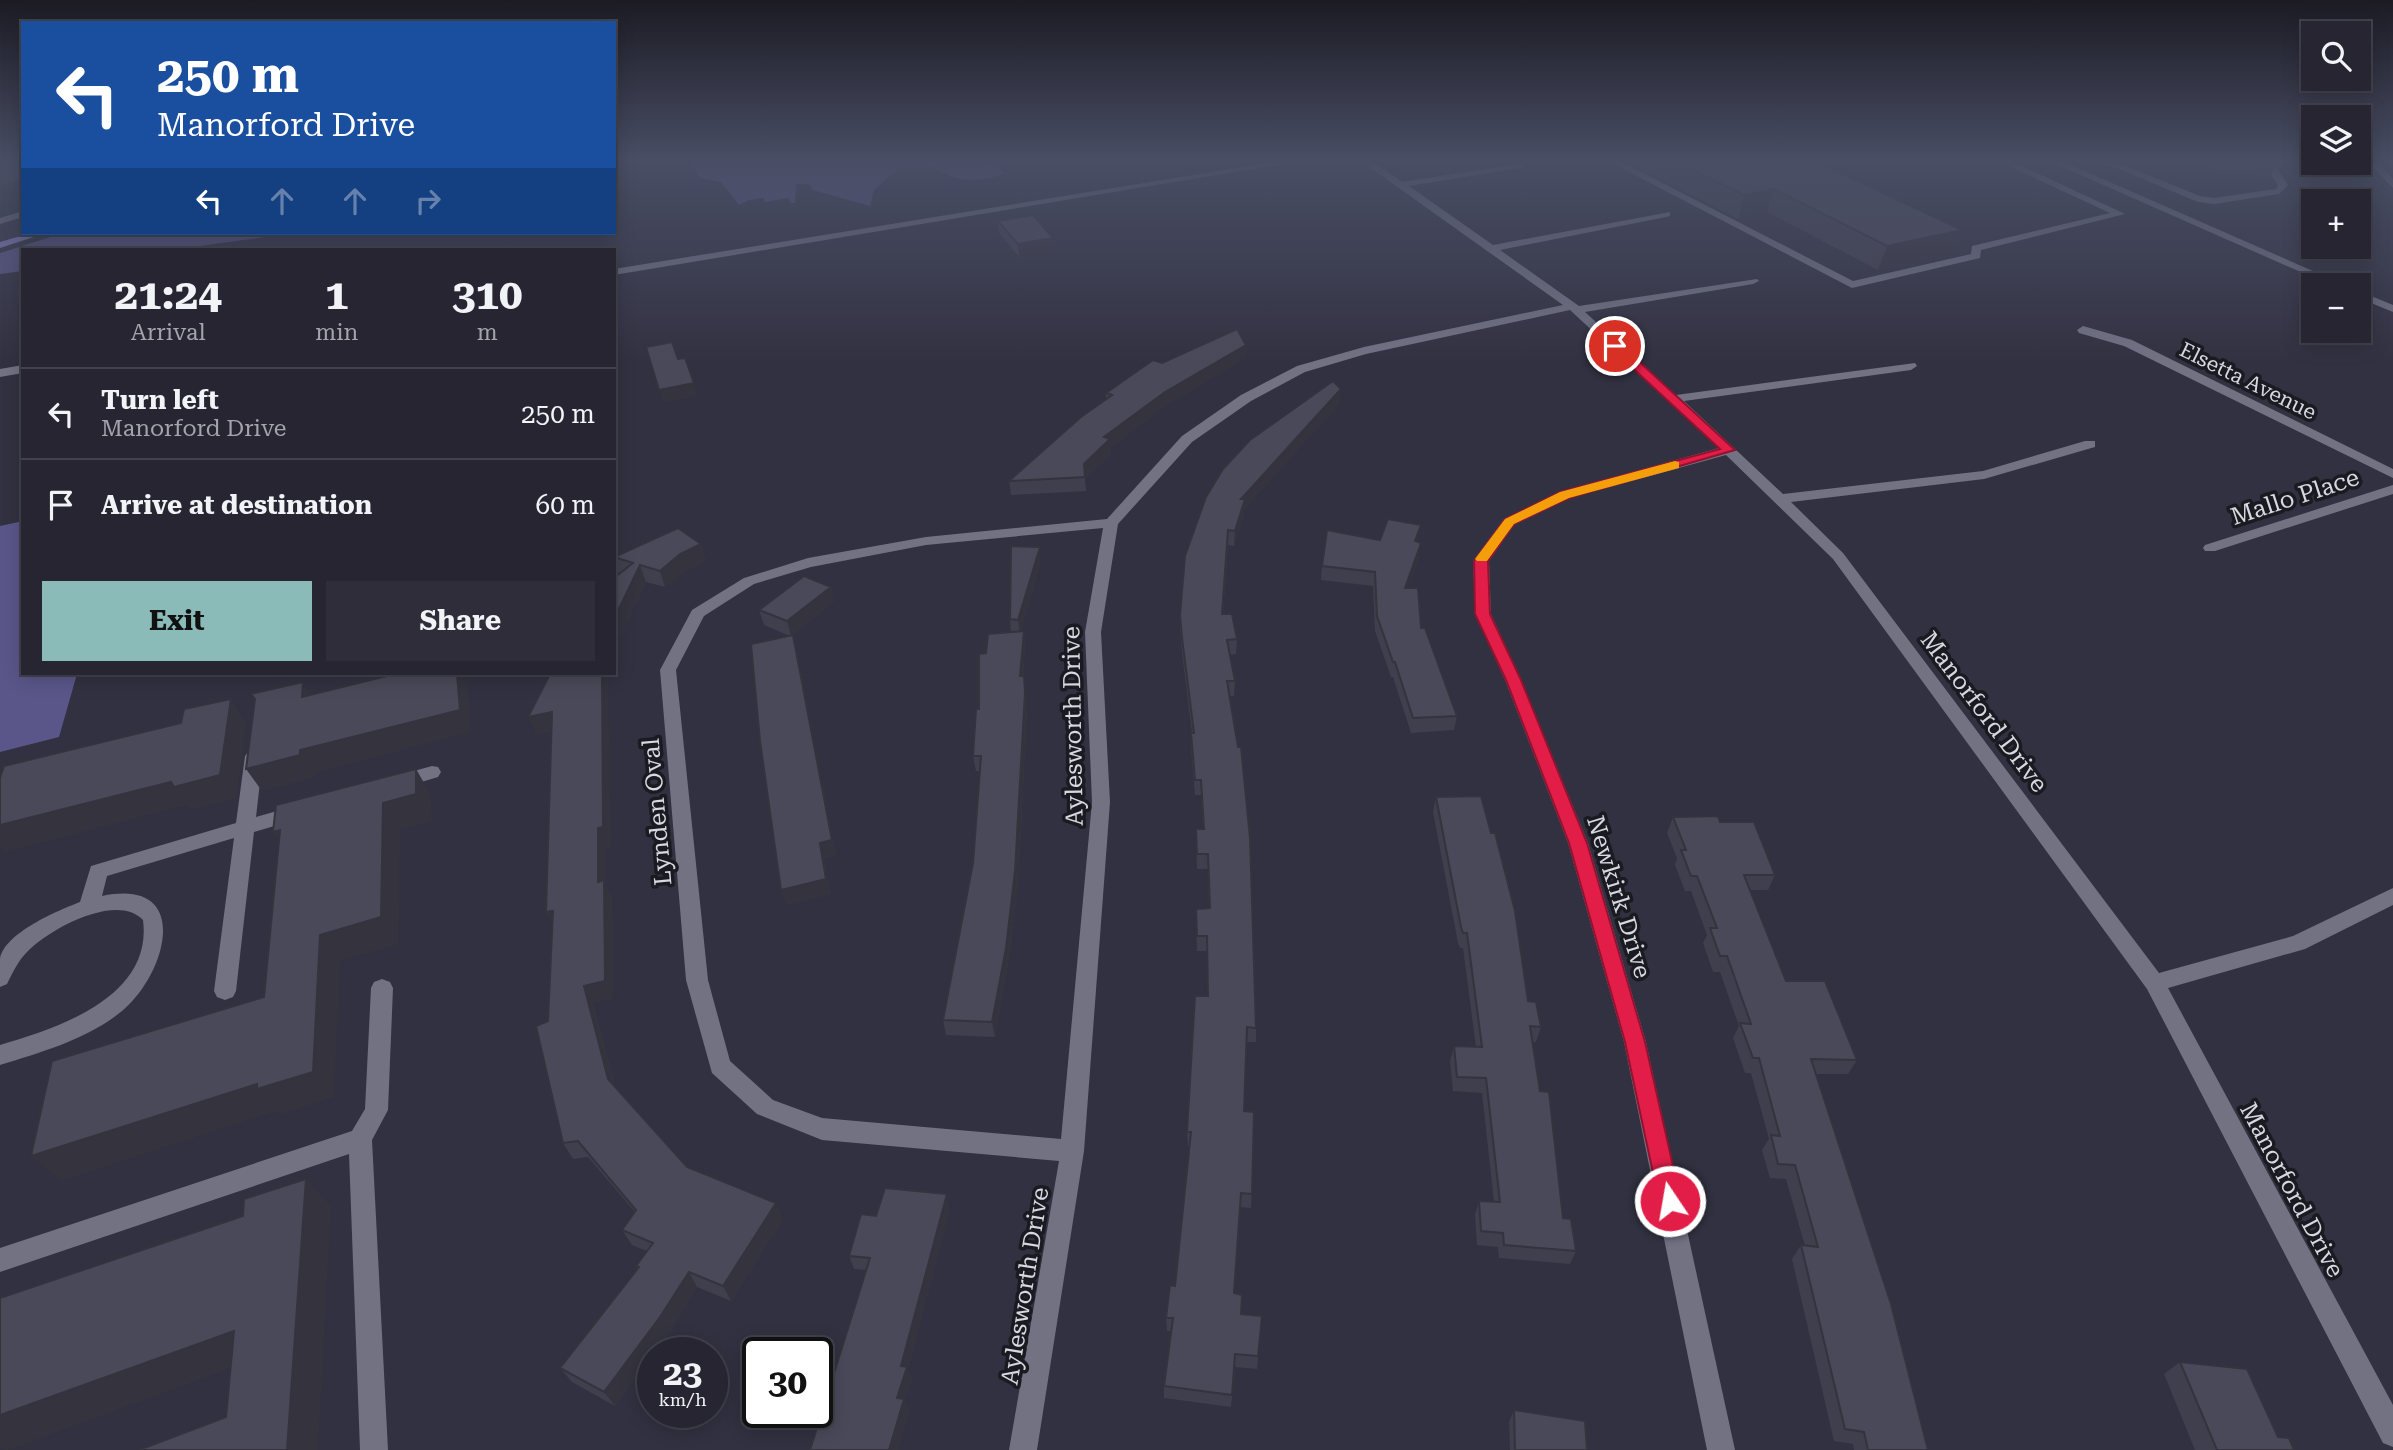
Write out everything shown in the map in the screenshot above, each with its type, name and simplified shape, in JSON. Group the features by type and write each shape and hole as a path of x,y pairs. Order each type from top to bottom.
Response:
{"main road":[{"path":"0,245 34,235"}],"street":[{"path":"616,272 880,229"},
{"name":"Manorford Drive","path":"1462,229 1574,308 1729,450 1838,556 2154,983 2393,1433"},
{"path":"1491,249 1593,229"},
{"path":"1743,229 1852,285 1976,256 1976,248"},
{"path":"1952,246 1962,251 2058,229"},
{"path":"2210,229 2311,273"},
{"path":"1111,523 1187,439 1246,398 1301,369 1364,351 1574,308 1753,281"},
{"path":"2371,299 2393,309"},
{"name":"Elsetta Avenue","path":"2084,330 2128,343 2393,474"},
{"path":"1674,399 1911,366"},
{"path":"0,373 21,369"},
{"path":"1779,499 1984,475 2090,444"},
{"name":"Newkirk Drive","path":"1721,1450 1635,1042 1578,843 1513,680 1482,614 1481,561 1509,522 1565,495 1729,450"},
{"name":"Mallo Place","path":"2210,548 2393,489"},
{"name":"Lynden Oval","path":"1072,1152 822,1129 765,1107 720,1066 698,980 668,670 698,613 749,581 808,563 926,541 1111,523"},
{"name":"Aylesworth Drive","path":"1023,1450 1072,1152 1101,802 1093,632 1111,523"},
{"path":"225,991 257,734"},
{"path":"382,787 432,772"},
{"path":"89,907 98,871 320,806"},
{"path":"2154,983 2298,943 2393,896"},
{"path":"0,978 22,943 50,923 89,907 119,902 137,904 155,920 150,959 140,979 128,993 92,1019 42,1042 0,1055"},
{"path":"374,1450 360,1139 376,1111 382,988"},
{"path":"0,1260 360,1139"}],"shaded area":[{"path":"57,235 280,235 186,248 21,248 21,271 0,274 0,253"},
{"path":"21,521 21,675 77,675 59,737 0,752 0,526"}],"building":[{"path":"1005,229 1045,229 1053,238 1018,244"},
{"path":"1853,229 1962,230 1887,246"},
{"path":"1237,329 1246,345 1165,392 1104,437 1110,439 1084,464 1085,477 1009,481 1081,417 1112,395 1106,393 1153,360 1162,363"},
{"path":"672,342 678,359 685,358 694,383 659,390 646,347"},
{"path":"1333,381 1341,389 1241,499 1245,499 1235,531 1228,530 1222,614 1232,614 1237,639 1227,640 1235,681 1227,681 1238,747 1241,747 1250,838 1256,1028 1247,1027 1244,1111 1254,1112 1252,1194 1241,1193 1234,1293 1242,1295 1241,1314 1262,1316 1258,1356 1235,1354 1232,1395 1164,1386 1173,1318 1166,1318 1170,1285 1175,1286 1191,1132 1187,1132 1195,996 1208,996 1207,936 1197,936 1196,909 1210,908 1208,854 1197,854 1196,829 1204,829 1201,780 1195,780 1191,733 1194,733 1180,615 1185,556 1206,497 1223,469 1250,440"},
{"path":"1388,519 1421,525 1415,541 1421,543 1405,588 1418,588 1421,628 1425,628 1457,716 1413,718 1377,616 1375,572 1322,566 1327,530 1380,540"},
{"path":"678,528 701,544 680,554 660,571 640,565 616,615 616,576 633,563 616,556"},
{"path":"1011,546 1040,547 1018,620 1010,619"},
{"path":"804,576 831,587 787,621 759,610"},
{"path":"1024,631 1020,676 1024,676 1025,693 1015,871 1006,948 992,1022 943,1020 973,863 981,756 973,756 976,709 979,709 979,654 986,653 988,634"},
{"path":"793,635 832,840 820,843 826,879 781,890 760,741 751,644"},
{"path":"391,675 457,675 460,710 300,750 300,755 246,769 255,699 251,694 303,682 302,697"},
{"path":"549,675 602,675 603,827 598,828 598,882 604,880 605,981 584,986 608,1079 687,1167 776,1203 723,1286 689,1272 645,1337 637,1337 637,1348 604,1392 560,1368 639,1267 636,1266 653,1243 622,1230 636,1210 578,1141 563,1143 536,1026 548,1021 553,911 546,912 552,712 528,717"},
{"path":"231,699 220,775 174,787 171,782 0,825 0,778 4,766 181,723 184,709"},
{"path":"416,769 416,794 383,803 381,917 320,935 313,1072 257,1089 257,1084 31,1156 52,1061 264,997 280,830 273,832 276,805"},
{"path":"1481,796 1491,833 1495,833 1515,911 1528,1001 1536,1002 1541,1027 1530,1026 1540,1091 1549,1092 1563,1218 1571,1219 1576,1251 1504,1245 1503,1233 1481,1231 1479,1201 1500,1202 1486,1078 1457,1077 1454,1046 1482,1047 1467,933 1463,933 1461,927 1436,797"},
{"path":"1718,816 1720,822 1754,822 1775,875 1744,875 1786,981 1825,981 1857,1060 1811,1059 1891,1304 1928,1450 1868,1450 1864,1432 1845,1429 1801,1245 1818,1247 1795,1165 1778,1164 1771,1135 1780,1136 1759,1058 1753,1058 1740,1023 1751,1024 1727,956 1720,956 1710,928 1717,928 1697,876 1691,876 1681,850 1686,850 1673,817"},
{"path":"306,1179 287,1450 139,1450 226,1417 234,1331 0,1415 0,1298 243,1216 244,1199"},
{"path":"885,1188 947,1194 901,1366 907,1367 897,1398 904,1399 889,1450 810,1450 817,1428 833,1428 833,1376 870,1258 849,1256 861,1214 876,1216"},
{"path":"2180,1362 2247,1369 2278,1437 2289,1438 2294,1450 2217,1450"},
{"path":"1514,1410 1585,1421 1587,1450 1515,1450"}],"slow traffic":[{"path":"1482,559 1509,522 1565,495 1675,465"}],"route":[{"path":"1615,346 1729,450 1565,495 1509,522 1481,561 1482,614 1513,680 1578,843 1635,1042 1670,1201"}]}
